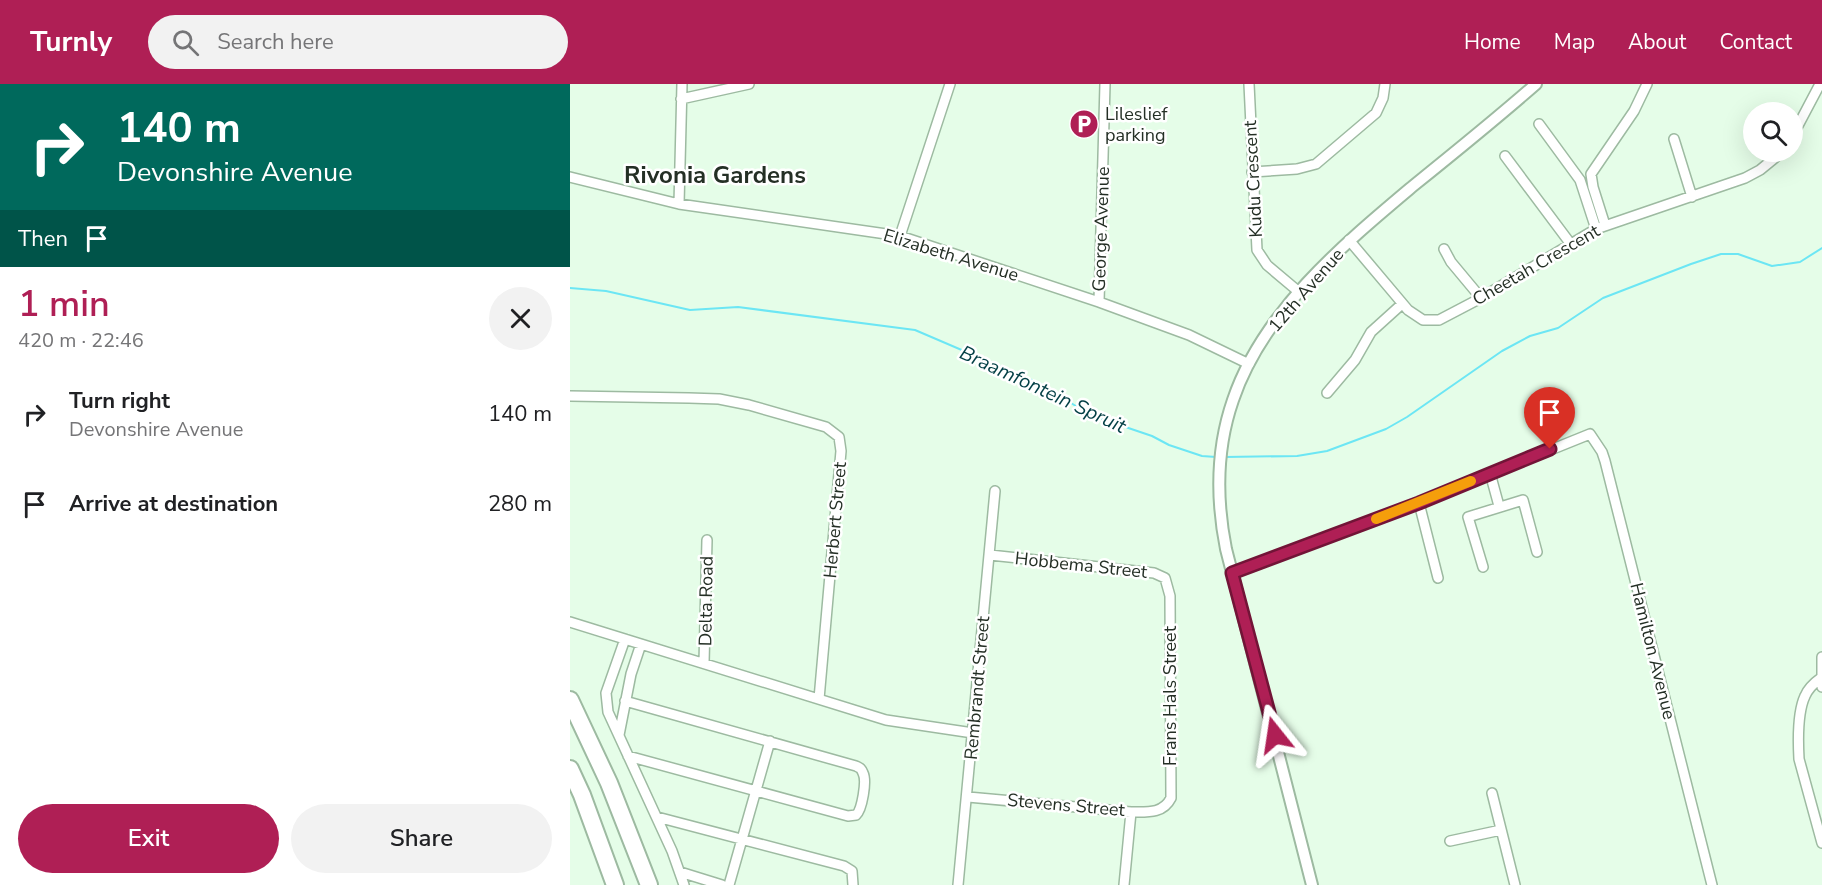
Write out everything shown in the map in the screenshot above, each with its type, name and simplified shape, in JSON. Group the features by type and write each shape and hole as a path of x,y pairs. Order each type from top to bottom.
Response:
{"highway":[{"path":"570,700 609,783 649,885"},
{"path":"571,772 615,885"}],"street":[{"path":"679,204 682,84"},
{"path":"681,99 749,84"},
{"path":"900,236 950,84"},
{"name":"George Avenue","path":"1099,302 1105,84"},
{"name":"Kudu Crescent","path":"1250,84 1257,250 1267,265 1299,292"},
{"path":"1252,172 1297,169 1316,164 1376,114 1383,98 1384,84"},
{"name":"12th Avenue","path":"1312,885 1222,532 1218,500 1219,465 1232,402 1249,364 1272,327 1318,270 1349,240 1536,84"},
{"path":"1600,227 1591,174 1634,111 1647,84"},
{"path":"1803,116 1820,84"},
{"path":"1539,124 1580,180 1600,227"},
{"path":"1674,139 1692,197"},
{"path":"1505,156 1570,243"},
{"name":"Cheetah Crescent","path":"1349,240 1402,304 1416,316 1432,321 1447,317 1600,227 1745,178 1770,162"},
{"name":"Elizabeth Avenue","path":"570,177 679,204 900,236 1189,334 1249,364"},
{"path":"1444,249 1451,262 1481,297"},
{"path":"1327,393 1355,360 1371,332 1402,304"},
{"name":"Herbert Street","path":"570,396 660,396 719,399 817,423 839,437 841,451 819,699"},
{"name":"Hamilton Avenue","path":"1490,473 1590,434 1602,452 1712,885"},
{"path":"1232,573 1419,503 1490,473 1499,506"},
{"name":"Rembrandt Street","path":"958,885 995,491"},
{"path":"1483,567 1468,517 1499,506 1523,500 1537,552"},
{"path":"1419,503 1438,578"},
{"name":"Delta Road","path":"704,663 707,540"},
{"name":"Hobbema Street","path":"990,555 1154,573 1165,578 1168,583"},
{"name":"Frans Hals Street","path":"1164,808 1171,798 1170,596 1168,583"},
{"path":"570,622 886,720 973,733"},
{"path":"625,639 606,693 608,712 657,817 684,885"},
{"path":"619,735 631,674 641,644"},
{"path":"1822,657 1821,683 1808,690 1802,703 1799,749 1799,759 1822,843"},
{"path":"625,701 852,764 860,768 864,777 861,809 856,815 848,816 757,789 628,756"},
{"path":"729,885 770,741"},
{"path":"1492,793 1515,885"},
{"name":"Stevens Street","path":"968,796 1131,812 1152,812 1164,808"},
{"path":"1124,885 1131,812"},
{"path":"657,817 848,868 853,874 853,885"},
{"path":"1450,841 1502,830"},
{"path":"680,872 722,885"}],"waterway":[{"name":"Braamfontein Spruit","path":"1225,457 1297,456 1327,451 1386,429 1502,351 1530,336 1558,328 1603,298 1691,264 1721,254 1738,254 1772,266 1800,262 1822,248"},
{"name":"Braamfontein Spruit","path":"570,288 606,291 690,310 738,307 915,330 1041,384 1090,415 1152,436 1169,445 1202,456 1216,457"}],"slow traffic":[{"path":"1376,519 1471,481"}],"place":[{"name":"Lileslief parking","path":"1084,124"}],"district":[{"name":"Rivonia Gardens","path":"715,175"}],"route":[{"path":"1275,735 1232,573 1419,503 1550,449"}]}
